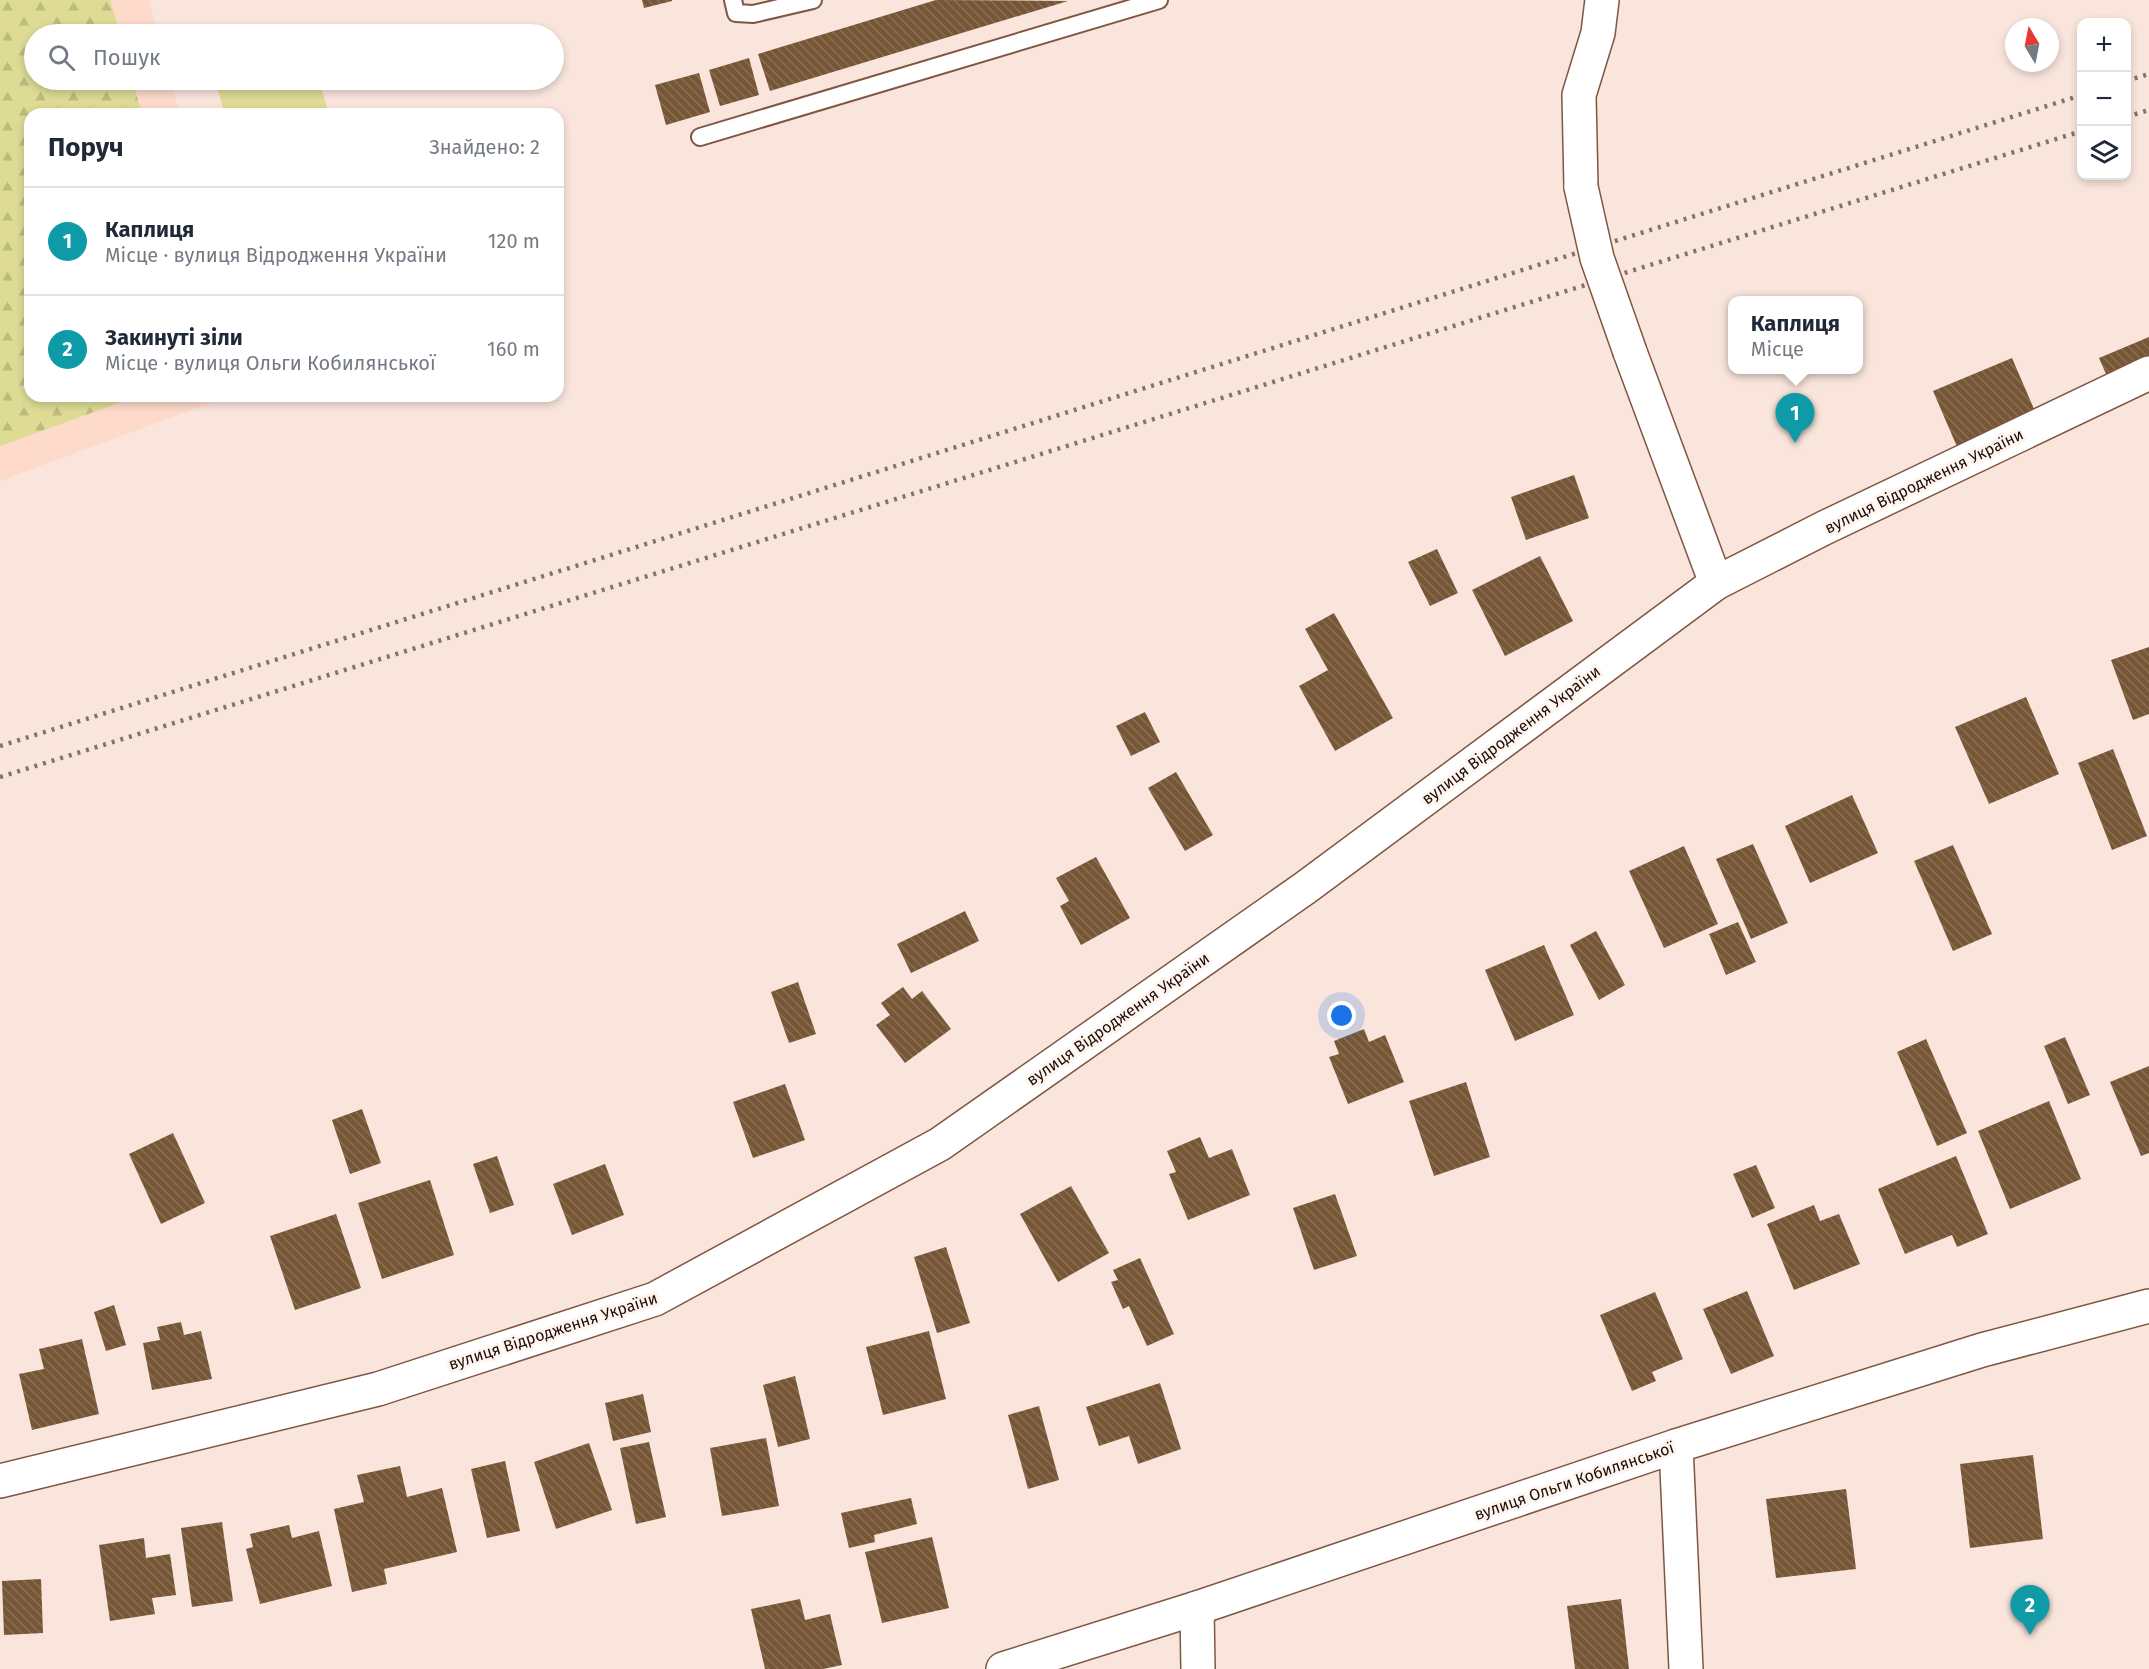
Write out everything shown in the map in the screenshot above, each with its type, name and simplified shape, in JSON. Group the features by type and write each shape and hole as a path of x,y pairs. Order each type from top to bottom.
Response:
{"street":[{"path":"1602,0 1598,33 1580,95 1581,187 1597,258 1716,583"},
{"name":"вулиця Відродження України","path":"0,1481 378,1389 655,1299 940,1144 1305,888 1716,583 1824,528 2149,373"},
{"name":"вулиця Ольги Кобилянської","path":"1003,1669 1197,1608 1676,1446 1982,1350 2149,1306"},
{"path":"1676,1446 1686,1669"},
{"path":"1197,1608 1198,1669"}],"lane":[{"path":"733,0 736,13 753,14 813,0"},
{"path":"700,137 1153,1"}],"shaded area":[{"path":"0,0 149,0 155,24 24,24 24,90 173,90 178,108 24,108 24,402 213,402 0,481"}],"green space":[{"path":"0,0 110,0 117,24 24,24 24,90 135,90 140,108 24,108 24,402 121,402 0,446"},
{"path":"218,90 322,90 327,108 223,108"}],"building":[{"path":"642,0 672,0 672,1 644,8"},
{"path":"936,0 1068,1 770,91 758,54"},
{"path":"749,58 759,95 720,106 709,70"},
{"path":"699,73 710,112 666,125 655,85"},
{"path":"2149,337 2149,366 2110,383 2099,358"},
{"path":"2012,358 2037,416 1958,449 1933,391"},
{"path":"1574,475 1589,518 1526,540 1511,497"},
{"path":"1437,549 1458,593 1430,606 1408,562"},
{"path":"1540,556 1573,621 1505,656 1472,590"},
{"path":"1334,613 1393,718 1335,751 1299,686 1328,670 1305,629"},
{"path":"2149,647 2149,714 2133,720 2111,660"},
{"path":"2026,697 2059,774 1989,804 1955,727"},
{"path":"1145,712 1160,742 1131,756 1116,726"},
{"path":"2113,749 2147,836 2112,850 2078,763"},
{"path":"1176,772 1213,835 1185,851 1148,788"},
{"path":"1852,795 1878,853 1810,883 1785,826"},
{"path":"1753,844 1788,923 1751,939 1716,859"},
{"path":"1953,845 1992,934 1953,951 1914,861"},
{"path":"1684,846 1718,924 1664,948 1629,871"},
{"path":"1096,857 1130,918 1081,945 1060,906 1069,901 1056,878"},
{"path":"965,911 979,941 911,973 897,944"},
{"path":"1738,922 1756,962 1726,975 1709,934"},
{"path":"1596,931 1625,985 1599,1000 1570,945"},
{"path":"1544,945 1574,1015 1515,1041 1485,970"},
{"path":"798,982 816,1034 789,1043 771,992"},
{"path":"903,987 912,999 922,991 951,1029 905,1063 876,1025 890,1015 881,1003"},
{"path":"1364,1029 1369,1042 1385,1035 1404,1082 1348,1104 1329,1057 1339,1054 1334,1041"},
{"path":"2065,1037 2090,1095 2068,1104 2044,1046"},
{"path":"1926,1039 1967,1133 1937,1146 1897,1052"},
{"path":"2149,1066 2149,1153 2141,1156 2110,1082"},
{"path":"1466,1082 1490,1157 1434,1176 1409,1101"},
{"path":"785,1084 805,1140 753,1158 733,1102"},
{"path":"2049,1101 2081,1179 2010,1209 1978,1131"},
{"path":"362,1109 381,1163 350,1174 332,1120"},
{"path":"173,1133 205,1203 161,1224 129,1154"},
{"path":"1200,1137 1209,1158 1232,1149 1250,1195 1188,1220 1169,1174 1176,1172 1167,1151"},
{"path":"497,1156 514,1205 490,1213 473,1164"},
{"path":"1956,1156 1988,1234 1957,1247 1952,1235 1905,1254 1878,1189"},
{"path":"605,1164 624,1215 572,1235 553,1184"},
{"path":"1756,1165 1775,1208 1752,1218 1733,1174"},
{"path":"430,1180 454,1255 382,1279 358,1203"},
{"path":"1071,1186 1109,1253 1058,1282 1020,1214"},
{"path":"1335,1194 1357,1256 1314,1270 1293,1208"},
{"path":"1814,1205 1820,1221 1839,1214 1860,1264 1794,1290 1767,1224"},
{"path":"336,1214 361,1288 295,1310 270,1236"},
{"path":"946,1247 970,1323 937,1333 914,1257"},
{"path":"1140,1258 1174,1334 1147,1346 1129,1306 1123,1309 1111,1282 1118,1280 1113,1270"},
{"path":"1747,1291 1774,1356 1731,1374 1703,1309"},
{"path":"1655,1292 1683,1359 1652,1372 1656,1381 1632,1391 1600,1315"},
{"path":"114,1305 126,1345 106,1351 94,1312"},
{"path":"181,1322 184,1335 201,1331 212,1379 152,1390 143,1343 160,1340 157,1327"},
{"path":"929,1331 946,1399 883,1415 866,1347"},
{"path":"82,1339 99,1414 32,1430 19,1374 44,1369 39,1349"},
{"path":"795,1376 810,1439 778,1447 763,1385"},
{"path":"1160,1383 1181,1449 1138,1464 1129,1436 1099,1446 1086,1407"},
{"path":"643,1394 651,1432 613,1441 605,1403"},
{"path":"1039,1406 1059,1480 1028,1489 1008,1415"},
{"path":"766,1438 779,1506 722,1516 710,1448"},
{"path":"649,1442 666,1517 636,1524 620,1448"},
{"path":"589,1443 612,1510 556,1529 534,1462"},
{"path":"2033,1455 2043,1539 1970,1548 1960,1464"},
{"path":"505,1461 520,1531 487,1538 471,1469"},
{"path":"400,1466 407,1497 442,1488 457,1552 384,1569 387,1584 352,1592 334,1509 364,1502 357,1475"},
{"path":"1846,1489 1856,1569 1776,1578 1766,1499"},
{"path":"911,1498 917,1524 874,1535 875,1542 849,1548 841,1513"},
{"path":"222,1522 233,1601 192,1607 181,1528"},
{"path":"289,1525 292,1538 319,1531 332,1586 260,1604 246,1549 253,1547 250,1534"},
{"path":"932,1537 949,1608 882,1623 865,1552"},
{"path":"144,1538 146,1558 170,1554 176,1595 152,1598 155,1614 110,1621 99,1545"},
{"path":"41,1579 43,1633 4,1635 2,1581"},
{"path":"800,1599 805,1620 830,1614 842,1665 823,1669 765,1669 751,1609"},
{"path":"1621,1599 1629,1669 1575,1669 1567,1606"}],"railway":[{"path":"2131,79 2149,74"},
{"path":"0,746 2077,97"},
{"path":"2131,115 2149,110"},
{"path":"0,777 2077,133"}],"place":[{"name":"Каплиця","path":"1795,443"},
{"name":"Закинуті зіли","path":"2030,1635"}]}
